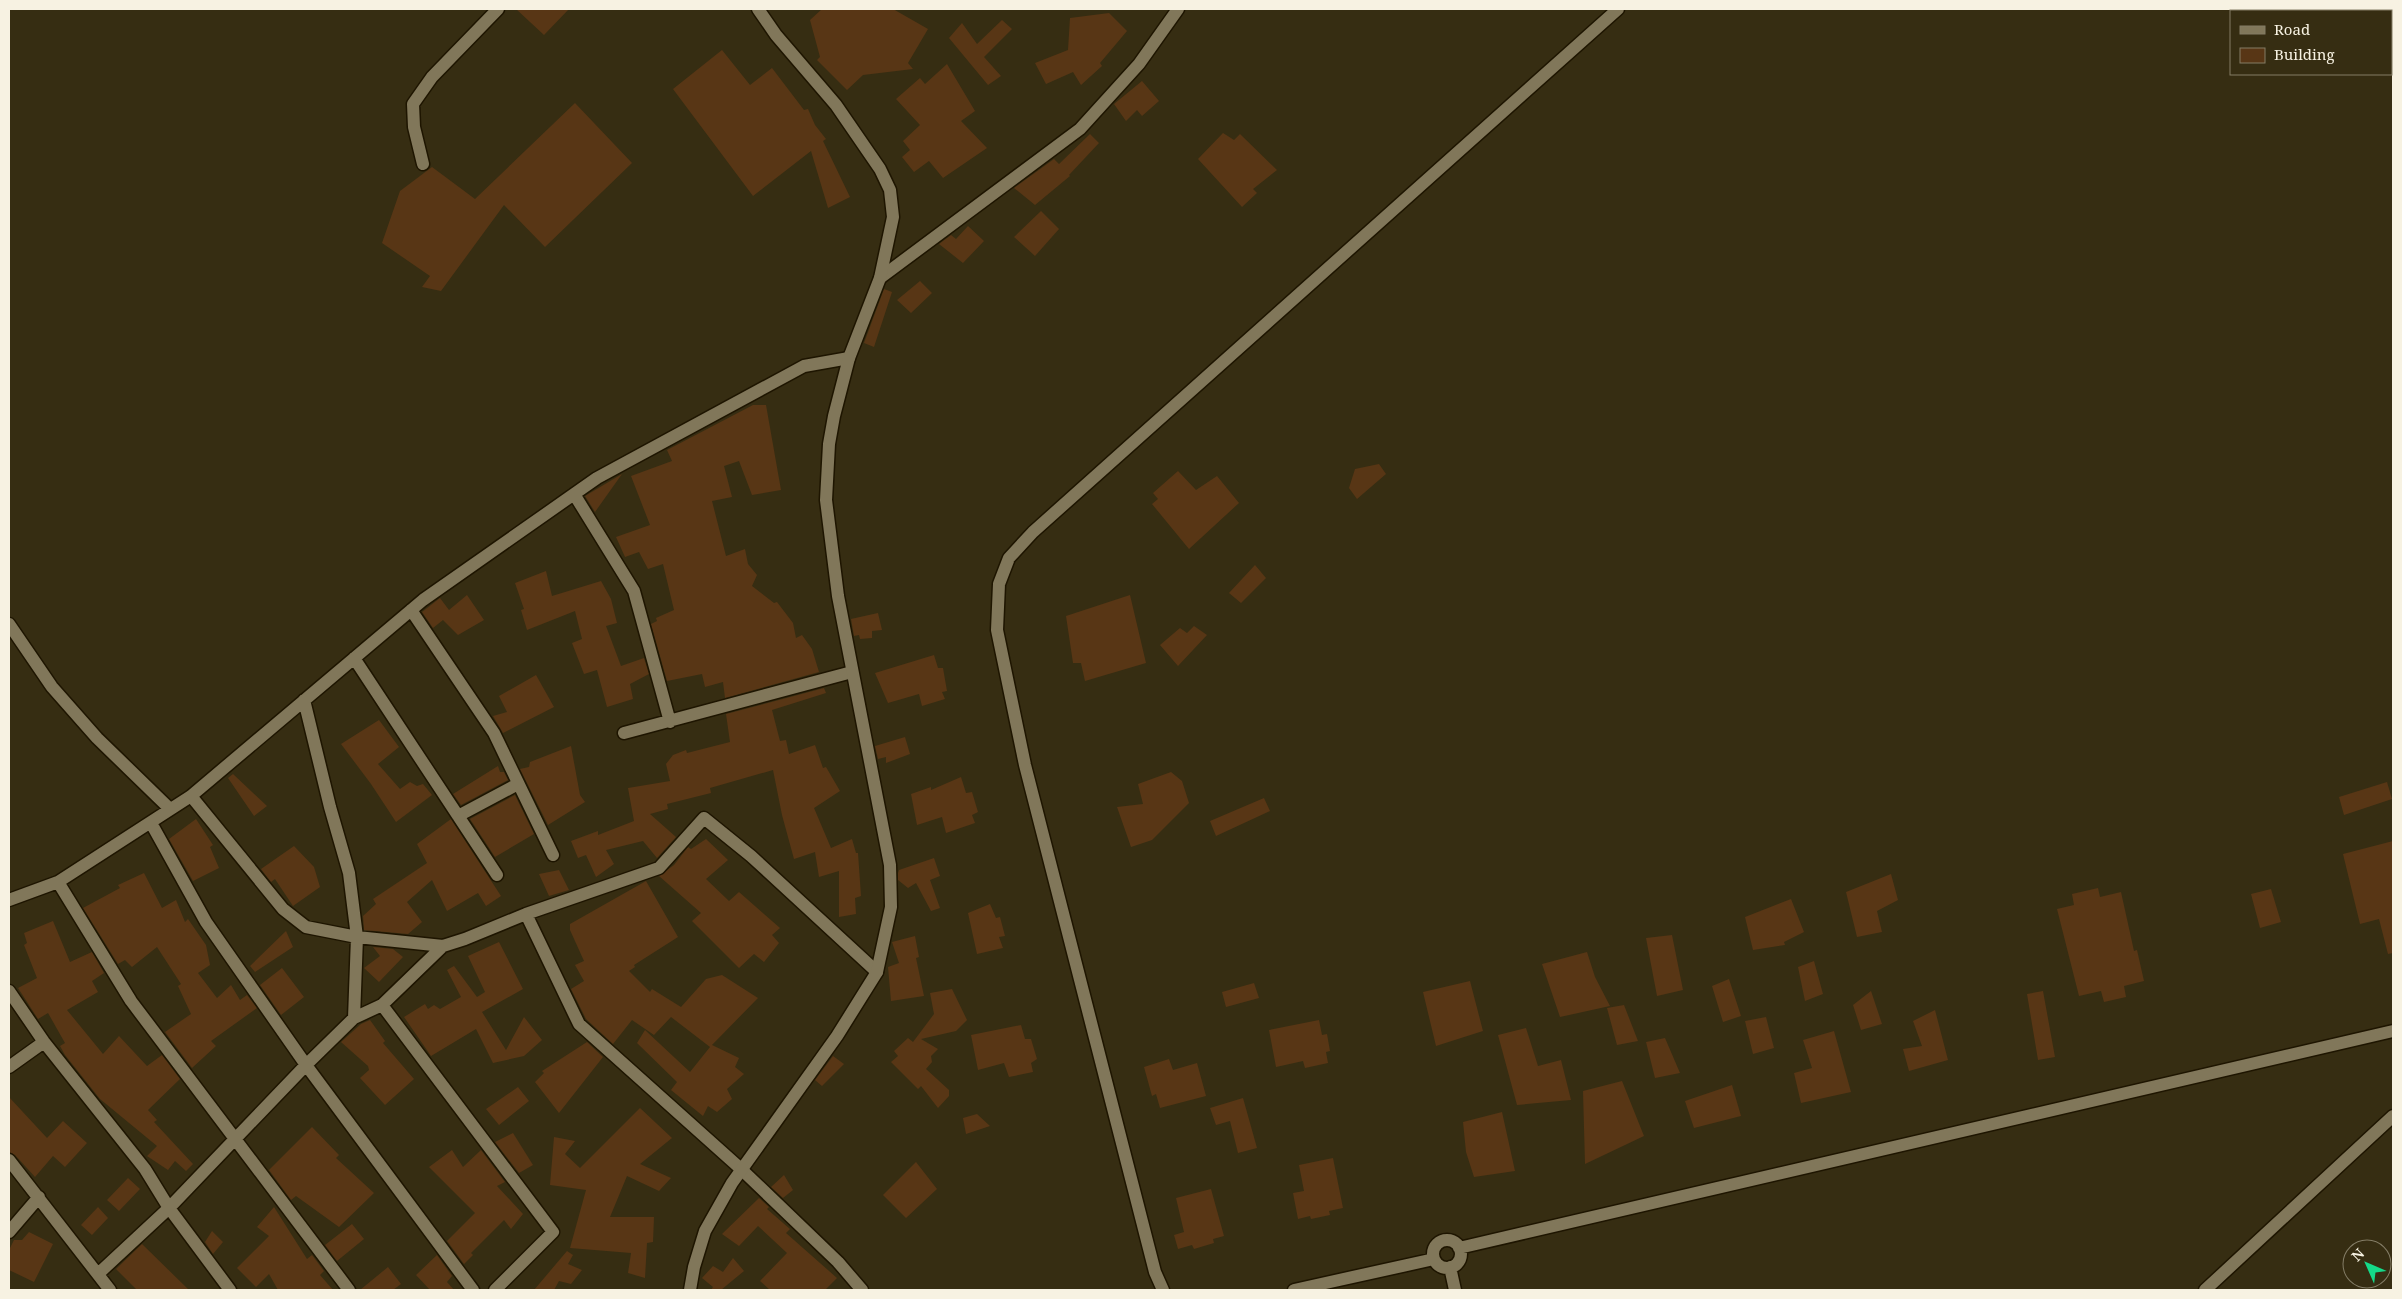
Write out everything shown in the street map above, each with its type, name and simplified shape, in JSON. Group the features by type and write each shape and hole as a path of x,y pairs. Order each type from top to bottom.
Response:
{"street":[{"path":"423,164 414,126 413,104 432,77 498,9"},
{"path":"690,1290 705,1232 741,1169 837,1036 878,972 891,907 890,865 838,596 826,500 829,444 849,358 880,278 893,217 890,190 880,169 836,104 776,35 758,9"},
{"path":"880,278 1080,129 1140,64 1178,9"},
{"path":"1163,1290 1152,1262 1025,765 997,630 999,584 1009,558 1033,532 1606,14 1618,9"},
{"path":"9,900 58,882 151,823 169,808 191,796 411,610 597,478 804,366 849,358"},
{"path":"574,494 634,591 670,722"},
{"path":"411,610 494,733 553,855"},
{"path":"9,624 52,687 97,738 169,808"},
{"path":"354,658 497,875"},
{"path":"624,733 852,672"},
{"path":"304,700 330,807 349,873 357,937 354,1018"},
{"path":"458,816 518,784"},
{"path":"191,796 283,909 306,927 357,937 443,946 526,914 659,868 704,818 751,856 878,972"},
{"path":"151,823 206,922 306,1065 473,1290"},
{"path":"58,882 131,1001 349,1290"},
{"path":"526,914 579,1024 741,1169 838,1262 862,1290"},
{"path":"98,1274 169,1208 306,1065 354,1018 382,1005 443,946"},
{"path":"9,991 44,1042 145,1169 169,1208 230,1290"},
{"path":"382,1005 552,1232 495,1290"},
{"path":"1459,1248 2393,1031"},
{"path":"9,1067 44,1042"},
{"path":"2205,1290 2393,1116"},
{"path":"9,1160 110,1290"},
{"path":"9,1232 39,1197"},
{"path":"1442,1241 1452,1241 1459,1248 1459,1259 1450,1267 1441,1267 1434,1259 1434,1248 1442,1241"},
{"path":"1294,1290 1434,1259"},
{"path":"1450,1267 1455,1290"}],"building":[{"path":"516,9 569,9 544,35"},
{"path":"822,9 893,9 928,29 908,63 913,69 863,75 847,90 817,60 820,57 810,20"},
{"path":"1109,13 1127,31 1100,63 1102,66 1081,85 1073,72 1046,84 1035,63 1068,50 1070,18"},
{"path":"1002,20 1012,29 984,57 1001,76 988,85 949,38 962,23 977,44"},
{"path":"722,50 750,85 772,68 804,110 808,109 815,125 826,139 823,141 850,197 828,208 811,151 753,196 673,89"},
{"path":"947,64 975,111 961,121 987,148 943,178 929,161 914,172 902,157 910,150 903,141 920,125 896,99 920,78 925,84"},
{"path":"1142,81 1159,101 1142,116 1137,110 1126,121 1114,104"},
{"path":"575,103 632,163 545,247 504,205 441,291 422,287 430,276 382,243 400,191 432,167 475,199"},
{"path":"1223,133 1234,140 1240,134 1277,170 1253,189 1257,193 1242,207 1198,159"},
{"path":"1090,134 1099,143 1070,176 1035,205 1014,188 1054,159 1059,164"},
{"path":"1041,211 1059,229 1035,256 1014,237"},
{"path":"968,226 984,241 963,263 939,244 951,235 956,239"},
{"path":"920,281 932,293 911,313 897,300"},
{"path":"884,289 892,292 874,347 864,343"},
{"path":"753,405 766,405 781,490 752,495 739,461 724,466 732,497 712,501 726,556 745,549 748,564 757,575 752,586 774,603 777,602 793,623 796,638 802,635 812,649 819,672 725,698 723,682 705,687 702,674 667,681 651,624 657,621 656,618 674,610 663,564 648,569 639,552 625,557 616,537 650,525 631,476 672,461 667,450"},
{"path":"1379,464 1386,474 1357,499 1349,488 1355,469"},
{"path":"1178,471 1196,490 1217,476 1239,503 1189,549 1152,504 1158,499 1153,493"},
{"path":"622,474 595,512 585,496"},
{"path":"1255,565 1266,578 1241,603 1229,593"},
{"path":"546,571 552,596 601,581 611,599 617,623 606,626 621,666 644,658 649,674 630,684 633,699 607,707 597,670 584,674 572,643 582,639 575,611 527,630 521,610 524,609 515,583"},
{"path":"467,595 484,620 458,635 443,620 433,628 422,612 440,598 449,610"},
{"path":"1130,595 1146,663 1085,681 1081,663 1073,663 1066,616"},
{"path":"878,613 882,630 872,631 872,638 860,639 859,635 854,636 851,619"},
{"path":"1194,626 1207,635 1178,666 1160,645 1180,628 1187,633"},
{"path":"934,655 938,668 943,668 947,691 942,692 945,699 922,706 919,694 888,703 875,673"},
{"path":"536,675 554,707 503,733 493,716 507,712 499,696"},
{"path":"824,688 826,693 772,710 780,741 786,740 789,754 815,745 823,768 826,767 840,791 814,808 831,848 852,839 856,853 858,853 861,896 855,898 856,914 839,917 839,871 819,877 815,852 794,859 782,815 773,770 710,788 711,793 667,804 668,809 650,814 676,837 657,858 643,841 606,850 614,864 596,877 586,855 578,858 571,841 598,831 598,835 634,821 628,788 670,781 666,764 673,755 686,750 687,753 730,742 726,714"},
{"path":"379,720 399,747 378,764 400,789 410,782 417,786 423,784 432,795 396,822 341,744"},
{"path":"905,737 910,754 886,763 886,757 878,759 875,746"},
{"path":"571,746 580,795 585,802 548,825 520,769 529,767 530,762"},
{"path":"498,766 500,772 504,772 508,780 461,805 453,794"},
{"path":"1171,772 1182,781 1189,803 1152,840 1131,847 1117,807 1143,804 1138,784"},
{"path":"233,774 267,806 254,816 228,778"},
{"path":"961,777 966,793 972,792 978,812 972,815 975,823 946,833 942,817 917,825 911,794 931,787 931,790"},
{"path":"2387,782 2392,799 2344,815 2339,797"},
{"path":"515,795 534,834 495,857 470,819"},
{"path":"1264,798 1270,811 1216,836 1210,821"},
{"path":"196,819 213,845 210,847 219,868 193,881 169,839"},
{"path":"451,819 501,896 486,906 478,893 447,911 432,880 407,902 422,922 408,934 364,930 363,916 376,904 373,899 427,863 417,844"},
{"path":"706,839 728,860 706,879 729,901 739,892 780,928 772,935 779,943 764,962 754,954 739,968 692,921 701,913 659,876 674,865 688,847 691,849"},
{"path":"2393,841 2393,953 2388,954 2379,919 2360,924 2343,854"},
{"path":"294,846 314,867 320,887 293,906 275,879 271,882 261,869"},
{"path":"934,858 940,876 930,880 940,908 931,911 916,883 908,888 898,880 898,873 899,870"},
{"path":"559,870 569,890 549,896 539,874"},
{"path":"144,873 162,908 176,900 185,922 188,919 206,945 210,965 198,973 217,998 231,985 240,1000 247,995 257,1008 211,1041 216,1046 192,1068 165,1032 191,1014 178,986 181,984 157,947 132,967 125,960 118,964 83,908 120,888 118,885"},
{"path":"1891,874 1898,900 1877,911 1882,932 1857,937 1846,892"},
{"path":"646,881 678,937 634,965 635,967 629,971 650,992 652,989 681,1007 706,979 722,975 758,998 712,1045 739,1058 735,1067 744,1074 727,1089 732,1099 717,1112 708,1106 703,1116 671,1090 677,1082 637,1043 645,1030 690,1072 710,1047 671,1017 654,1035 632,1020 613,1044 586,1019 571,989 584,981 575,965 584,961 570,930 570,924"},
{"path":"2098,888 2100,897 2121,892 2134,951 2137,950 2144,981 2124,986 2126,997 2104,1002 2101,991 2079,996 2057,909 2074,905 2072,894"},
{"path":"2271,889 2281,922 2260,928 2251,894"},
{"path":"1791,899 1804,932 1784,942 1785,945 1753,950 1745,917"},
{"path":"990,904 996,918 1000,917 1005,936 999,937 1003,948 977,954 968,913"},
{"path":"53,921 70,962 92,952 104,973 92,981 98,992 67,1010 103,1054 119,1036 147,1066 162,1055 180,1079 148,1110 157,1120 154,1122 193,1164 186,1171 175,1161 168,1170 147,1156 157,1146 100,1099 65,1055 60,1046 65,1043 48,1013 38,1019 18,988 37,978 24,945 27,943 24,933"},
{"path":"286,931 293,947 255,972 250,966"},
{"path":"1672,935 1683,990 1657,996 1646,938"},
{"path":"915,936 919,957 916,958 924,996 891,1001 888,967 899,963 892,942"},
{"path":"499,942 523,989 482,1012 506,1050 524,1017 542,1040 524,1056 493,1063 476,1029 431,1056 404,1017 425,1004 428,1009 434,1005 440,1009 461,997 447,970 454,966 477,997 485,992 468,956"},
{"path":"373,947 393,949 403,957 379,982 364,968 380,956"},
{"path":"1587,952 1595,977 1610,1006 1560,1017 1542,964"},
{"path":"1814,961 1823,994 1805,1001 1798,967"},
{"path":"282,968 304,997 281,1015 260,985"},
{"path":"1729,979 1741,1016 1723,1022 1712,986"},
{"path":"1470,981 1483,1031 1436,1046 1423,992"},
{"path":"1254,983 1259,998 1226,1007 1222,992"},
{"path":"952,989 967,1020 956,1031 921,1039 938,1049 931,1056 932,1062 926,1069 949,1090 949,1096 938,1108 921,1086 918,1089 891,1062 898,1056 894,1051 908,1038 913,1042 934,1014 930,993"},
{"path":"1871,991 1882,1024 1861,1030 1853,1005"},
{"path":"2043,991 2055,1057 2038,1060 2027,994"},
{"path":"1624,1005 1638,1041 1617,1045 1607,1008"},
{"path":"1935,1010 1948,1060 1909,1071 1903,1049 1922,1046 1913,1021"},
{"path":"1766,1017 1774,1048 1753,1054 1745,1021"},
{"path":"370,1020 385,1041 383,1043 414,1079 385,1105 360,1078 369,1070 368,1066 341,1042 361,1024"},
{"path":"1319,1020 1322,1035 1327,1034 1330,1051 1326,1052 1328,1063 1305,1068 1303,1061 1276,1067 1269,1030"},
{"path":"1021,1025 1025,1039 1031,1039 1037,1059 1031,1063 1033,1072 1009,1077 1004,1063 978,1070 971,1035"},
{"path":"1526,1028 1538,1066 1561,1060 1571,1100 1517,1105 1498,1035"},
{"path":"1834,1031 1851,1092 1801,1103 1794,1073 1812,1068 1803,1040"},
{"path":"1665,1038 1680,1073 1655,1078 1646,1042"},
{"path":"587,1042 603,1057 559,1113 535,1082 544,1073 542,1071"},
{"path":"833,1056 844,1064 822,1086 815,1080"},
{"path":"1169,1059 1173,1070 1197,1063 1206,1096 1160,1108 1156,1094 1152,1096 1144,1067"},
{"path":"1622,1081 1644,1136 1585,1164 1583,1091"},
{"path":"1732,1085 1741,1116 1694,1128 1685,1101"},
{"path":"518,1087 529,1101 499,1125 486,1109"},
{"path":"9,1097 47,1138 63,1121 87,1143 65,1167 53,1156 35,1177 15,1155 9,1152"},
{"path":"1243,1098 1257,1148 1238,1153 1230,1121 1216,1125 1210,1108"},
{"path":"640,1108 672,1138 640,1164 671,1178 659,1191 627,1176 610,1217 654,1217 653,1242 647,1243 645,1278 628,1273 631,1253 570,1248 586,1190 550,1185 554,1137 575,1141 565,1154 580,1168"},
{"path":"1502,1112 1515,1171 1474,1177 1466,1152 1463,1122"},
{"path":"977,1114 990,1126 966,1134 963,1118"},
{"path":"312,1127 339,1155 336,1158 374,1193 339,1227 296,1196 291,1200 269,1170"},
{"path":"513,1133 533,1165 519,1173 495,1142"},
{"path":"452,1150 463,1167 481,1150 505,1182 497,1186 523,1214 511,1229 504,1220 471,1253 473,1255 464,1264 447,1241 475,1213 429,1167"},
{"path":"1333,1158 1343,1208 1329,1211 1330,1215 1311,1219 1310,1216 1298,1219 1293,1193 1304,1191 1299,1165"},
{"path":"916,1162 937,1189 906,1218 883,1195"},
{"path":"784,1175 793,1190 783,1198 771,1187"},
{"path":"128,1178 140,1189 119,1211 107,1200"},
{"path":"1211,1189 1224,1236 1213,1239 1214,1243 1194,1249 1192,1245 1178,1249 1174,1235 1184,1232 1176,1198"},
{"path":"759,1198 769,1207 767,1209 790,1229 786,1233 837,1278 825,1290 770,1290 760,1281 787,1253 758,1226 739,1246 722,1234"},
{"path":"98,1207 108,1218 92,1235 81,1225"},
{"path":"274,1207 307,1259 312,1255 324,1271 320,1275 333,1290 278,1290 269,1274 256,1287 237,1268 269,1236 257,1227"},
{"path":"352,1224 364,1239 337,1261 325,1245"},
{"path":"212,1231 223,1242 213,1254 205,1242"},
{"path":"29,1232 53,1244 34,1282 9,1270 9,1250 14,1240 22,1240"},
{"path":"142,1244 189,1290 137,1290 116,1269"},
{"path":"567,1251 573,1255 568,1264 582,1270 571,1284 559,1281 554,1290 534,1290"},
{"path":"437,1255 452,1276 447,1282 454,1290 430,1290 416,1275"},
{"path":"733,1258 744,1271 721,1290 711,1290 713,1287 702,1278 713,1266 723,1272"},
{"path":"388,1267 401,1284 393,1290 360,1290"}]}
